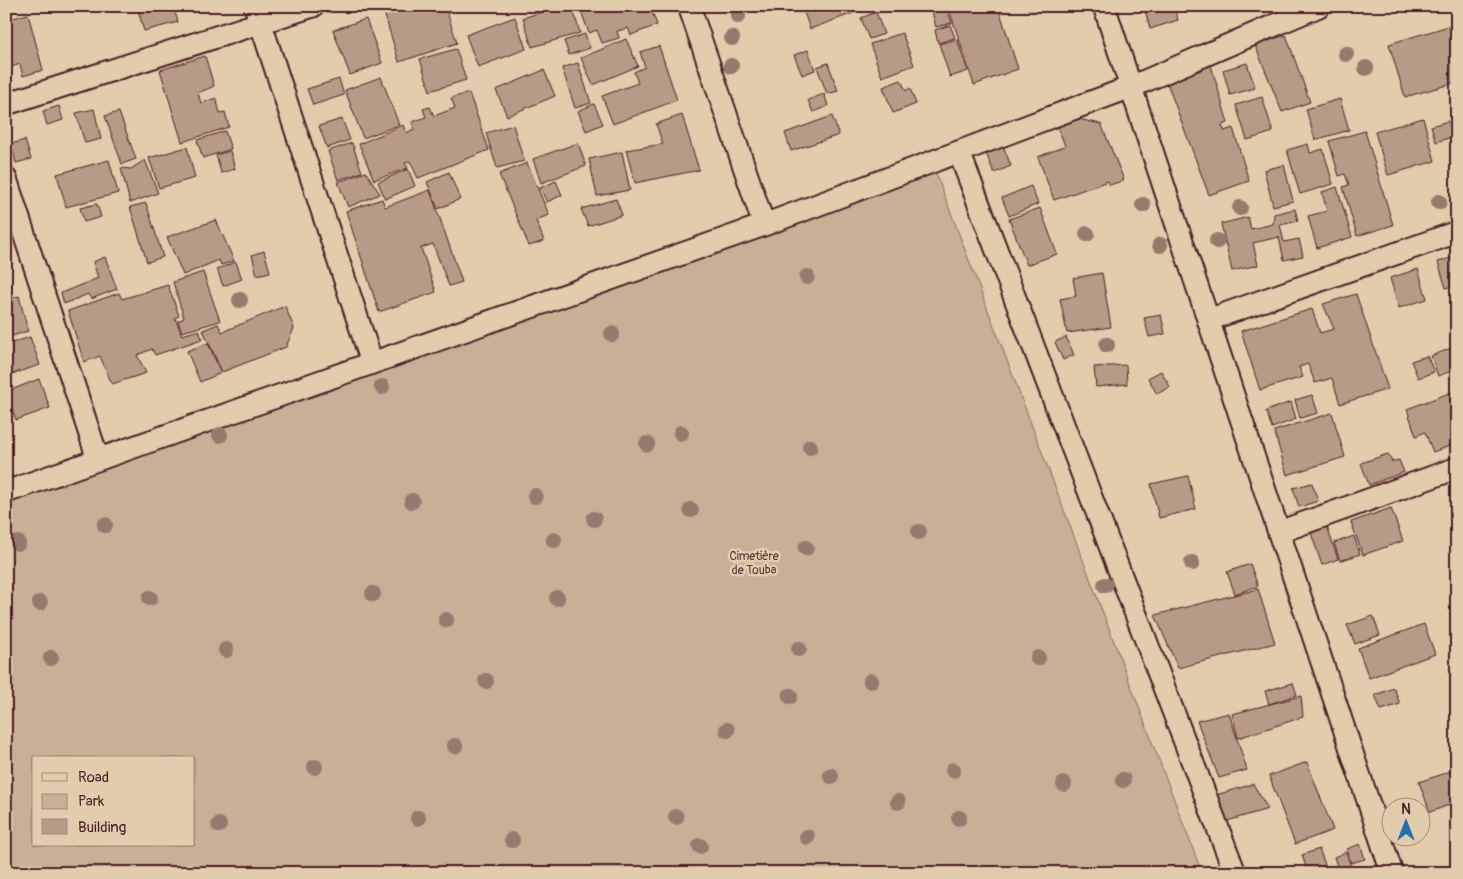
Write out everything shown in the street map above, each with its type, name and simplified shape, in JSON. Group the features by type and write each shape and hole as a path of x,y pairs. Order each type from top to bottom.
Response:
{"street":[{"path":"6,104 258,15 313,6"},
{"path":"689,6 764,225"},
{"path":"1104,6 1392,873"},
{"path":"6,492 764,225 1131,87 1319,6"},
{"path":"258,15 372,363"},
{"path":"959,152 1235,873"},
{"path":"6,179 98,459"},
{"path":"1208,320 1457,232"},
{"path":"1279,532 1457,468"}],"green space":[{"name":"Cimetière de Touba","path":"935,171 1202,873 6,873 6,501"}],"building":[{"path":"137,6 173,6 178,22 144,31"},
{"path":"382,6 445,6 457,43 399,62"},
{"path":"560,6 572,6 580,33 532,47 523,18"},
{"path":"590,6 650,6 657,25 631,35 628,28 617,31 619,38 602,43 597,30 589,33 581,11"},
{"path":"854,6 856,12 810,29 802,7"},
{"path":"948,6 998,6 1018,69 974,85"},
{"path":"1027,6 1042,6 1029,11"},
{"path":"1144,6 1177,6 1174,7 1178,20 1150,29"},
{"path":"1205,6 1226,6 1207,12"},
{"path":"946,7 952,23 936,27 932,11"},
{"path":"876,12 884,34 869,39 861,18"},
{"path":"28,14 43,70 23,76 20,64 6,69 6,20"},
{"path":"515,17 526,49 478,67 466,35"},
{"path":"366,19 382,63 350,75 333,30"},
{"path":"1457,22 1457,36 1453,23"},
{"path":"950,25 955,38 938,43 935,30"},
{"path":"1452,25 1457,42 1457,82 1405,97 1389,44"},
{"path":"902,33 914,65 882,77 870,44"},
{"path":"585,34 590,48 569,55 564,41"},
{"path":"1286,35 1310,102 1282,112 1255,45"},
{"path":"626,39 638,66 593,85 581,58"},
{"path":"957,39 968,71 950,77 939,44"},
{"path":"659,46 677,100 613,124 602,96 638,83 634,72 645,67 640,52"},
{"path":"456,49 466,80 430,91 420,59"},
{"path":"808,50 815,70 802,75 794,55"},
{"path":"205,56 214,86 198,93 201,103 216,98 220,113 225,112 229,127 182,142 160,70"},
{"path":"1210,62 1228,123 1222,125 1224,131 1233,128 1249,181 1209,195 1167,83 1170,83 1169,77"},
{"path":"578,63 591,103 575,108 562,68"},
{"path":"828,63 838,91 827,94 817,67"},
{"path":"1247,63 1255,88 1230,95 1223,70"},
{"path":"544,70 555,96 507,116 496,90"},
{"path":"381,77 399,125 363,138 345,90"},
{"path":"339,79 344,95 313,105 307,89"},
{"path":"901,80 906,91 910,88 916,104 893,113 883,87"},
{"path":"469,93 489,150 418,178 410,161 405,163 408,168 374,180 359,144 403,125 406,133 414,129 412,122 426,117 423,109 430,107 434,116 455,108 451,98"},
{"path":"824,94 828,106 813,112 808,100"},
{"path":"1262,97 1273,132 1247,140 1236,105"},
{"path":"1340,99 1349,130 1315,140 1306,109"},
{"path":"594,104 603,124 586,131 578,111"},
{"path":"59,106 63,120 47,125 43,111"},
{"path":"94,109 101,139 85,143 76,113"},
{"path":"119,112 136,159 122,164 105,116"},
{"path":"682,115 699,170 635,183 626,150 663,144 656,124"},
{"path":"832,116 839,135 791,151 785,133"},
{"path":"1423,118 1435,161 1388,175 1375,132"},
{"path":"342,119 350,140 327,148 319,126"},
{"path":"1078,119 1101,124 1124,180 1110,185 1108,181 1054,200 1038,157 1065,146 1058,127"},
{"path":"1448,121 1452,137 1436,142 1431,126"},
{"path":"513,125 524,161 497,168 486,133"},
{"path":"225,131 231,149 203,158 197,140"},
{"path":"1365,131 1393,225 1357,236 1343,187 1349,185 1345,174 1339,176 1329,141"},
{"path":"25,140 31,159 16,163 11,144"},
{"path":"1001,141 1011,166 994,173 984,148"},
{"path":"352,143 362,172 338,180 328,151"},
{"path":"578,143 586,166 541,183 533,159"},
{"path":"1308,144 1310,153 1323,149 1333,184 1300,194 1287,150"},
{"path":"187,147 195,178 159,188 149,158"},
{"path":"230,151 235,169 221,173 216,155"},
{"path":"622,152 630,190 597,196 589,159"},
{"path":"109,160 118,193 66,207 57,174"},
{"path":"145,160 158,193 130,203 121,168 131,169"},
{"path":"527,163 549,215 536,220 544,241 529,246 499,174"},
{"path":"1284,165 1293,201 1273,206 1264,170"},
{"path":"408,169 415,186 385,199 378,182"},
{"path":"366,172 380,194 348,207 338,182"},
{"path":"449,172 460,199 438,209 427,182"},
{"path":"556,181 562,195 547,202 540,188"},
{"path":"1031,186 1038,204 1009,216 1002,198"},
{"path":"1337,187 1352,237 1317,248 1308,216 1327,211 1322,192"},
{"path":"430,190 462,282 449,286 433,244 421,248 436,292 379,312 346,211 382,199 385,207"},
{"path":"616,199 622,215 588,226 581,209"},
{"path":"146,203 163,257 147,262 130,207"},
{"path":"97,204 101,217 84,222 80,208"},
{"path":"1040,208 1057,254 1027,265 1009,219"},
{"path":"1295,209 1298,221 1280,225 1284,242 1299,239 1303,256 1284,260 1279,237 1253,243 1258,265 1232,271 1221,224 1248,217 1251,229 1273,224 1274,214"},
{"path":"216,220 234,261 221,265 219,260 183,275 167,237"},
{"path":"264,251 270,272 257,275 252,255"},
{"path":"1457,256 1457,284 1446,288 1438,262"},
{"path":"105,257 117,289 91,299 88,294 64,304 61,293 98,278 93,262"},
{"path":"236,262 242,279 223,286 217,269"},
{"path":"1418,269 1427,299 1399,308 1390,278"},
{"path":"203,272 220,321 182,332 178,321 184,318 173,282"},
{"path":"1102,273 1111,327 1067,333 1060,299 1076,296 1073,278"},
{"path":"168,285 179,316 175,318 182,335 199,330 202,339 155,355 152,349 137,355 146,373 112,384 100,356 84,362 68,311 119,293 122,299"},
{"path":"1356,294 1388,389 1340,404 1332,378 1315,383 1308,364 1299,367 1303,377 1260,390 1241,331 1312,309 1320,333 1334,329 1323,304"},
{"path":"19,296 28,331 6,338 6,300"},
{"path":"285,306 294,328 286,347 222,372 203,330 218,324 222,332"},
{"path":"1161,315 1165,334 1149,337 1144,318"},
{"path":"30,337 40,365 6,376 6,345"},
{"path":"1066,337 1074,355 1063,360 1055,342"},
{"path":"208,343 221,373 200,382 187,351"},
{"path":"1457,346 1457,369 1438,376 1431,356"},
{"path":"1427,356 1434,372 1418,378 1411,361"},
{"path":"1126,365 1127,384 1096,387 1094,367"},
{"path":"1161,371 1170,387 1157,394 1148,378"},
{"path":"39,379 50,408 16,420 6,392"},
{"path":"1457,390 1457,443 1433,452 1425,432 1416,436 1407,409"},
{"path":"1312,395 1318,413 1300,418 1295,400"},
{"path":"1291,402 1296,419 1272,428 1266,411"},
{"path":"1332,413 1345,457 1287,475 1274,431"},
{"path":"1388,454 1392,462 1399,460 1404,472 1369,485 1361,463"},
{"path":"1188,476 1196,509 1159,518 1151,484"},
{"path":"1312,483 1318,501 1299,507 1293,488"},
{"path":"1391,508 1403,541 1363,555 1351,522"},
{"path":"1327,527 1338,559 1322,565 1311,533"},
{"path":"1354,536 1360,554 1340,561 1334,543"},
{"path":"1250,564 1258,586 1235,594 1227,572"},
{"path":"1258,589 1275,643 1178,668 1155,615"},
{"path":"1373,616 1380,635 1355,644 1347,625"},
{"path":"1424,624 1435,654 1369,678 1358,648"},
{"path":"1293,683 1297,695 1269,704 1265,691"},
{"path":"1394,688 1400,704 1381,710 1375,695"},
{"path":"1301,696 1303,717 1238,738 1232,714"},
{"path":"1229,713 1247,770 1219,778 1197,721"},
{"path":"1307,762 1333,830 1295,844 1269,776"},
{"path":"1457,769 1457,802 1430,812 1430,796 1424,796 1419,782"},
{"path":"1253,784 1268,809 1224,822 1216,795"},
{"path":"1360,844 1365,859 1351,863 1347,849"},
{"path":"1319,849 1327,870 1308,873 1302,855"},
{"path":"1346,852 1351,867 1339,871 1334,857"},
{"path":"1358,868 1360,873 1345,873"}]}
